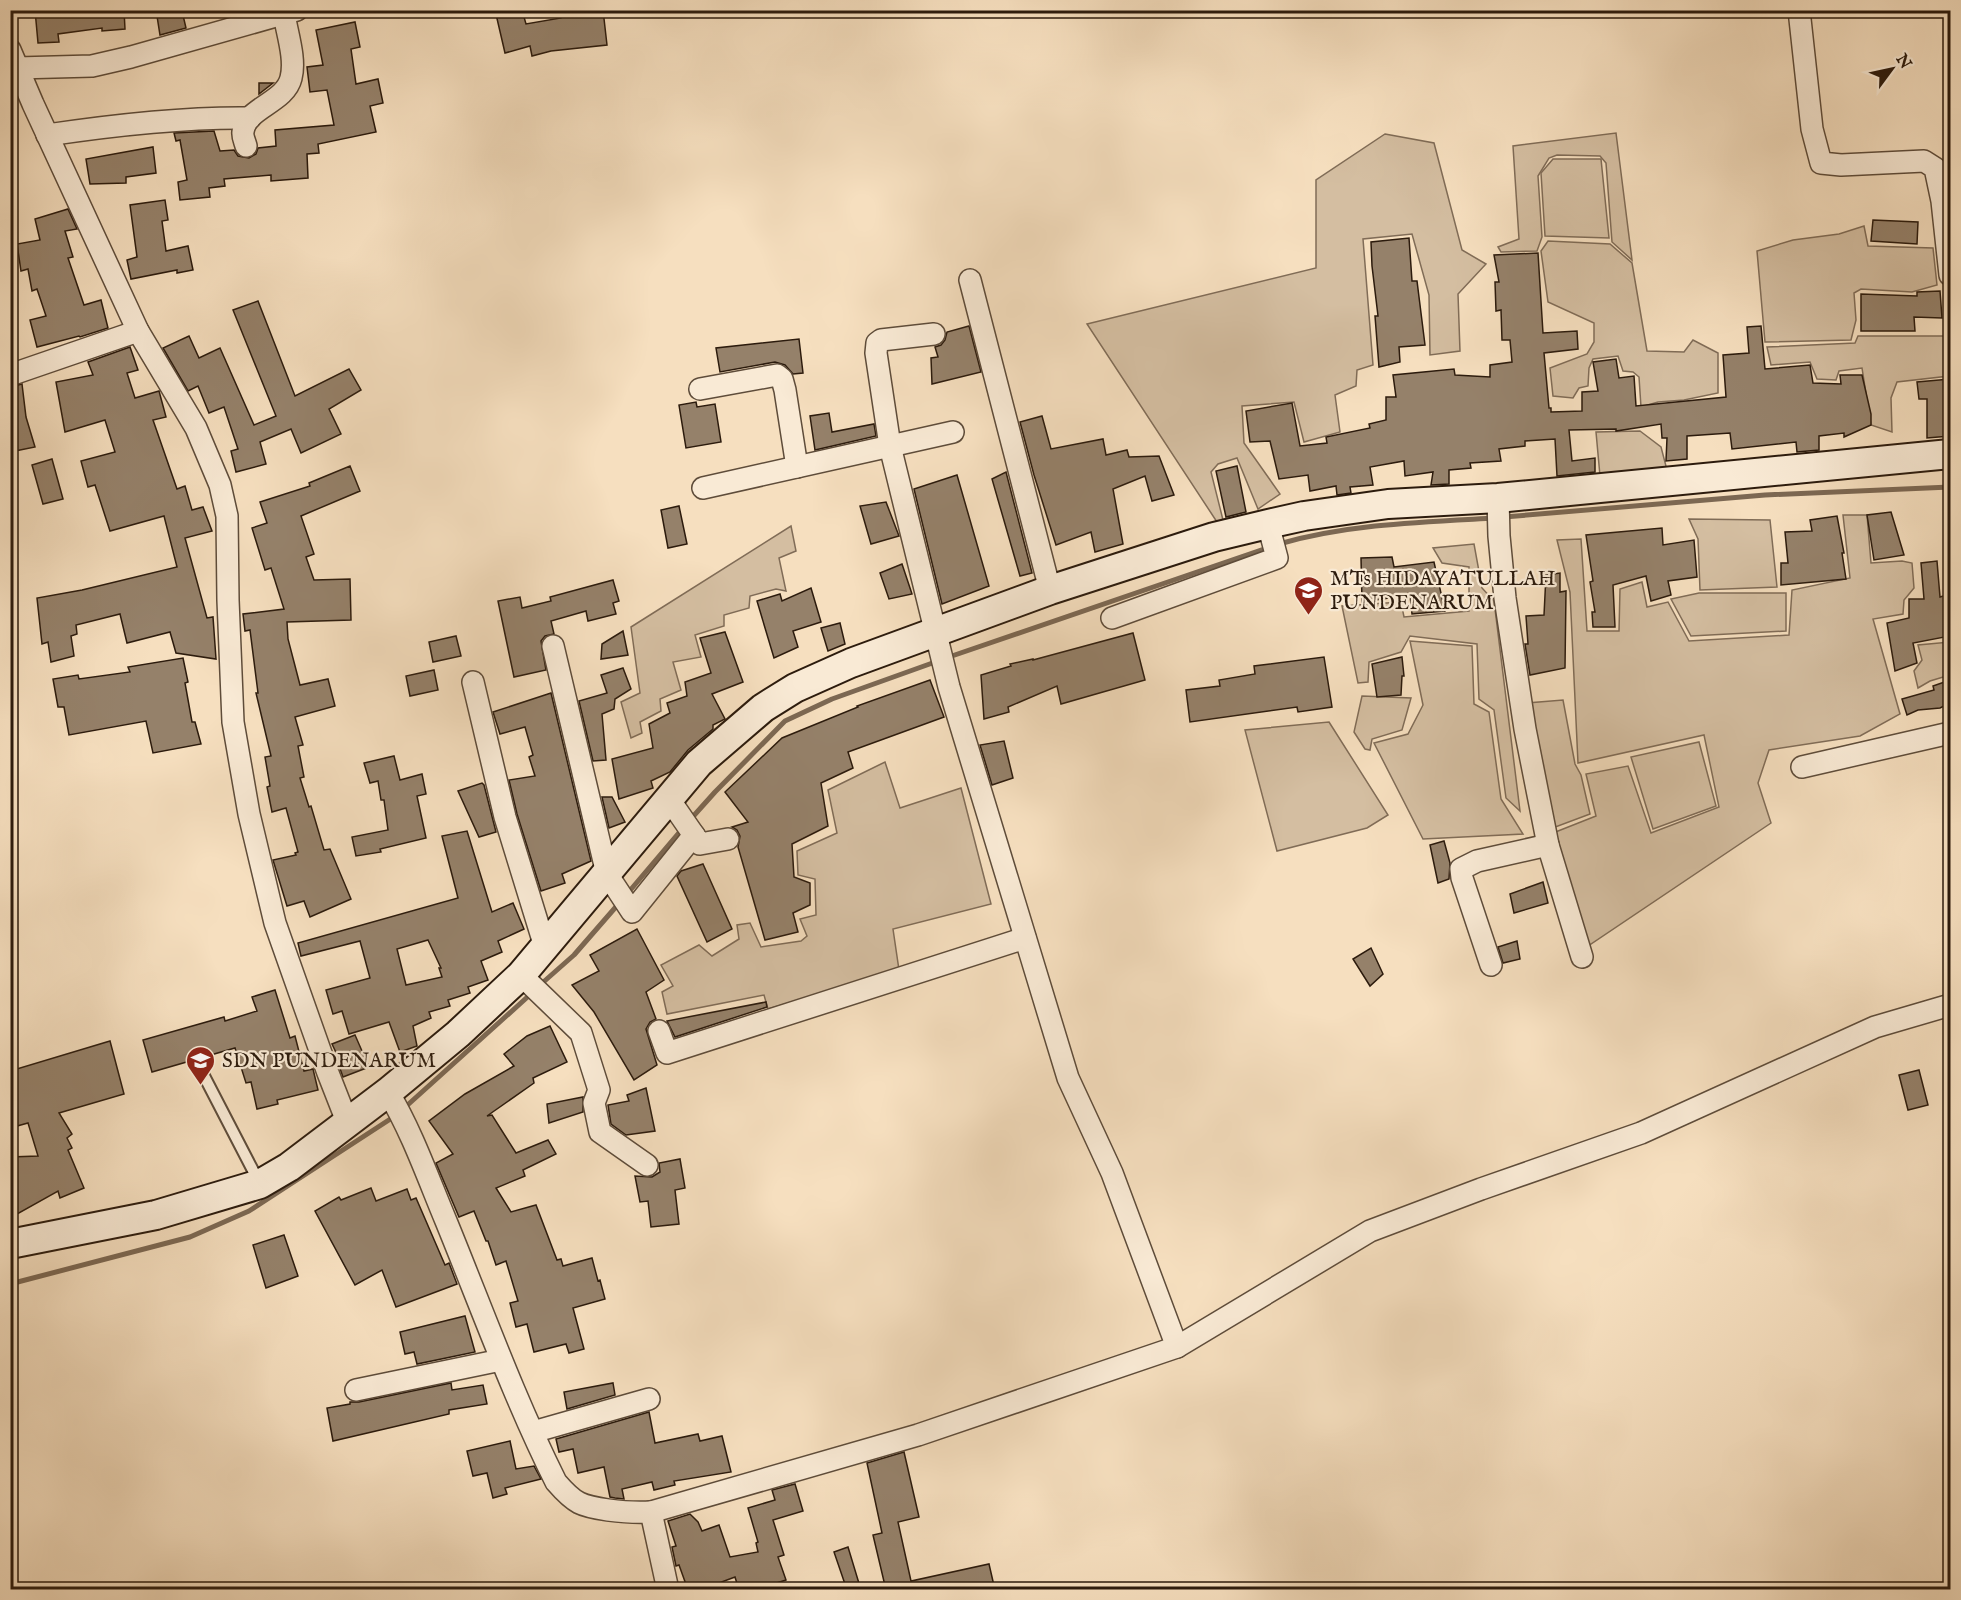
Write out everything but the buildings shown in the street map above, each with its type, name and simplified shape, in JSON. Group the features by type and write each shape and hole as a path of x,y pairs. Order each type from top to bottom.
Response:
{"main road":[{"path":"10,1244 156,1215 260,1184 289,1167 348,1124 391,1097 458,1034 525,979 545,947 618,890 684,821 699,763 763,708 795,688 851,663 937,638 1050,590 1214,537 1272,537 1304,516 1388,504 1498,503 1950,454"}],"street":[{"path":"1799,10 1812,129 1821,163 1841,165 1924,162 1935,168 1942,201 1950,275"},
{"path":"246,146 242,133 247,121 284,93 291,78 290,12 92,66 14,59 138,331 196,428 220,485 228,516 228,600 233,722 249,814 275,923 348,1124"},
{"path":"47,135 170,121 250,118"},
{"path":"970,280 1050,590"},
{"path":"10,375 138,331"},
{"path":"934,334 881,340 876,343 890,446 949,687 1068,1078 1112,1173 1177,1347"},
{"path":"700,389 777,375 782,379 797,467"},
{"path":"703,488 953,432"},
{"path":"1498,503 1505,598 1522,707 1548,844 1582,957"},
{"path":"1112,618 1277,558 1272,537"},
{"path":"553,646 618,890 632,912 684,821 700,844 728,840"},
{"path":"473,682 505,817 545,947"},
{"path":"1802,767 1950,733"},
{"path":"1491,965 1461,869 1477,861 1548,844"},
{"path":"659,1031 667,1053 1025,938"},
{"path":"525,979 581,1033 599,1090 594,1103 600,1132 647,1165"},
{"path":"391,1097 413,1142 485,1315 501,1360 556,1482 567,1495 588,1508 631,1513 651,1512 918,1435 1177,1347 1370,1231 1641,1133 1875,1027 1950,1005"},
{"path":"356,1390 501,1360"},
{"path":"533,1432 649,1399"},
{"path":"651,1512 668,1590"}],"lane":[{"path":"201,1072 260,1184"}],"shaded area":[{"path":"1616,133 1632,260 1612,242 1606,163 1600,156 1557,155 1549,158 1538,176 1542,237 1537,251 1501,252 1498,247 1519,239 1513,146"},
{"path":"1385,134 1434,143 1462,250 1486,264 1458,294 1460,351 1430,355 1429,295 1412,234 1363,239 1373,365 1357,370 1356,386 1335,395 1340,432 1304,442 1294,402 1242,406 1244,443 1280,494 1258,509 1237,458 1218,464 1211,472 1223,520 1217,522 1087,324 1316,268 1316,180"},
{"path":"1553,159 1601,159 1609,238 1545,236 1541,173"},
{"path":"1864,226 1868,246 1933,248 1937,285 1912,292 1861,289 1854,293 1856,320 1851,340 1765,342 1757,251 1793,240 1839,234"},
{"path":"1548,241 1610,244 1632,263 1647,351 1684,352 1693,340 1718,353 1718,393 1684,400 1658,402 1641,407 1639,377 1633,372 1623,371 1618,356 1593,359 1589,368 1588,386 1579,388 1573,398 1553,396 1550,368 1587,354 1594,342 1594,323 1548,302 1541,251"},
{"path":"1858,336 1949,336 1949,376 1897,382 1891,398 1892,432 1871,425 1862,368 1839,371 1836,380 1817,379 1810,362 1771,365 1767,347 1855,343"},
{"path":"1640,431 1661,447 1667,470 1600,476 1596,432"},
{"path":"1843,515 1867,515 1871,563 1902,561 1912,563 1914,588 1904,600 1903,614 1873,619 1900,714 1860,736 1769,750 1758,783 1771,823 1585,948 1553,833 1596,816 1586,774 1628,766 1651,833 1719,807 1704,735 1578,763 1570,592 1557,540 1581,539 1587,631 1619,631 1620,589 1642,582 1647,607 1668,602 1689,641 1789,635 1792,590 1850,578"},
{"path":"1689,519 1770,520 1777,587 1700,590 1698,539"},
{"path":"791,526 796,551 779,558 786,591 776,589 750,596 749,608 724,615 724,626 695,635 701,657 673,662 681,690 660,699 661,711 640,722 642,733 631,738 621,702 640,693 631,627"},
{"path":"1474,544 1482,588 1494,601 1520,811 1506,798 1494,710 1479,699 1477,644 1410,636 1401,652 1369,662 1368,682 1358,683 1342,606 1401,602 1404,617 1469,611 1469,567 1442,563 1433,548"},
{"path":"1699,593 1786,593 1786,631 1691,636 1671,599"},
{"path":"1410,641 1472,646 1474,704 1489,712 1501,799 1523,834 1423,839 1374,743 1408,734 1423,705"},
{"path":"1950,642 1950,675 1930,681 1918,688 1914,671 1922,660 1918,645"},
{"path":"1362,696 1411,698 1402,730 1372,739 1370,750 1365,749 1354,732"},
{"path":"1563,700 1575,764 1581,775 1590,814 1550,829 1527,703"},
{"path":"1329,722 1388,815 1367,828 1277,851 1245,730"},
{"path":"1699,742 1716,806 1653,829 1631,757"},
{"path":"885,762 900,808 961,788 991,904 893,929 899,970 768,1009 764,995 667,1014 662,992 673,986 661,965 699,945 712,956 739,939 737,925 750,923 761,947 801,941 807,936 800,919 816,915 815,879 798,875 797,851 837,833 828,790"}],"waterway":[{"path":"1504,517 1765,495 1950,487"},
{"path":"1279,544 1359,528 1495,518"},
{"path":"946,658 1270,547"},
{"path":"689,821 785,721 832,699 938,661"},
{"path":"627,894 683,828"},
{"path":"540,985 574,955 621,901"},
{"path":"402,1110 533,992"},
{"path":"10,1284 190,1237 249,1211 395,1116"}],"place":[{"name":"MTs HIDAYATULLAH PUNDENARUM","path":"1309,616"},
{"name":"SDN PUNDENARUM","path":"201,1086"}]}
